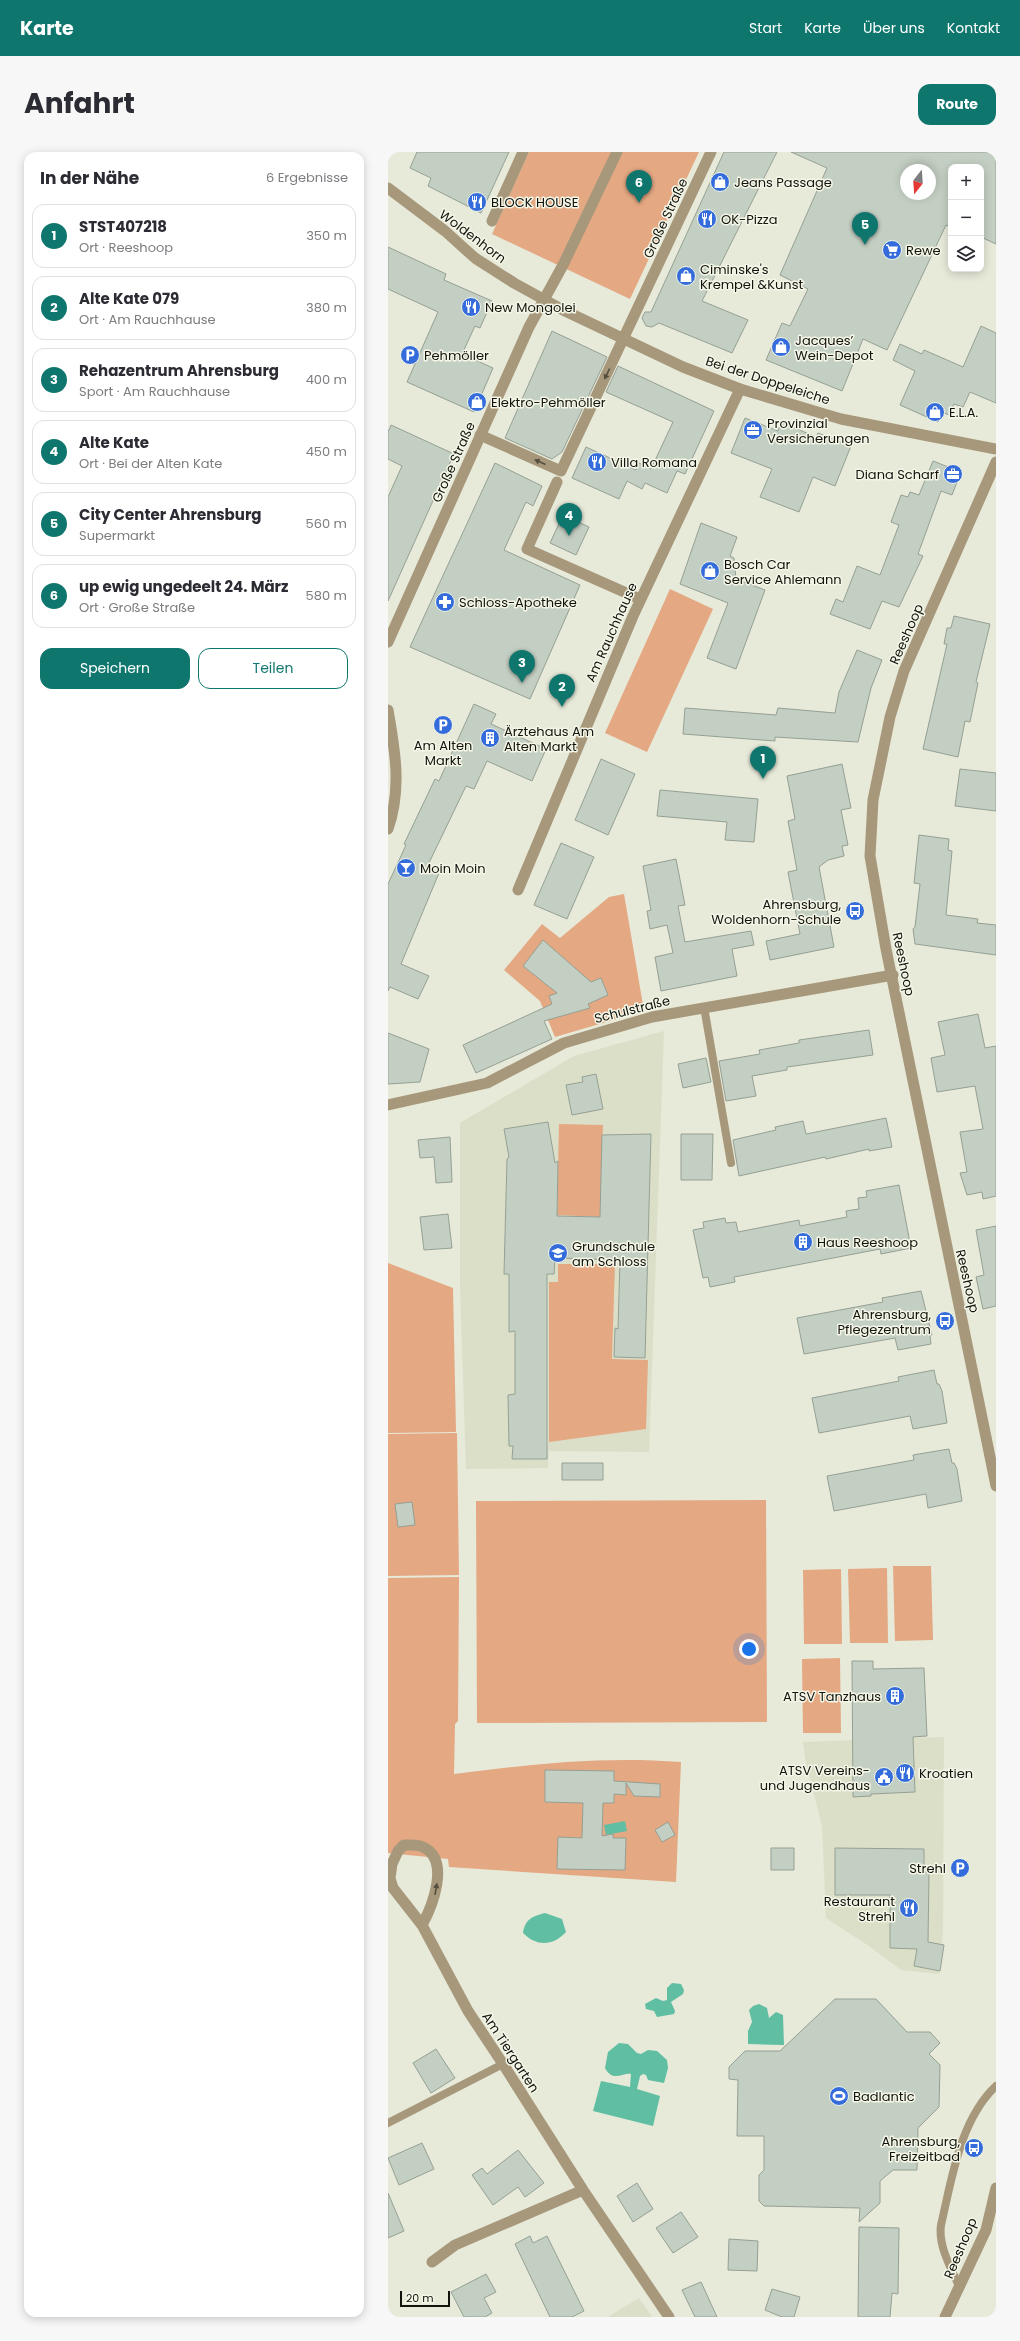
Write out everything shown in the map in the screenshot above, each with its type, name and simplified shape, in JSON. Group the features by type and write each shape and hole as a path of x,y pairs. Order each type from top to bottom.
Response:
{"street":[{"path":"492,221 523,152"},
{"name":"Große Straße","path":"388,642 529,327 563,266 617,152"},
{"name":"Große Straße","path":"480,435 561,471 711,152"},
{"name":"Woldenhorn","path":"388,188 445,232 475,258 544,300"},
{"name":"Bei der Doppeleiche","path":"544,300 683,367 740,389 855,422 996,449"},
{"name":"Am Rauchhause","path":"518,890 640,599 740,389"},
{"name":"Reeshoop","path":"996,462 904,671 890,716 882,751 872,813 870,856 886,949 893,975 946,1247 996,1486"},
{"path":"557,482 527,549 640,599"},
{"path":"388,710 397,780 393,816 388,829"},
{"name":"Schulstraße","path":"388,1106 487,1083 564,1043 652,1017 893,975"},
{"name":"Am Tiergarten","path":"422,1925 430,1910 437,1886 438,1873 431,1854 422,1846 404,1845 398,1851 392,1864 389,1878 393,1888 402,1902 422,1925 468,2012 583,2190 669,2317"},
{"name":"Reeshoop","path":"945,2317 986,2230 996,2188"},
{"path":"432,2262 455,2245 583,2190"}],"lane":[{"path":"704,1007 731,1163"},
{"path":"388,2123 503,2064"},
{"path":"960,2286 946,2259 941,2229 966,2129 976,2110 996,2086"}],"shaded area":[{"path":"529,152 699,152 630,299 492,234"},
{"path":"670,589 713,609 647,752 605,733"},
{"path":"624,894 644,1011 555,1037 540,1001 504,970 542,924 560,938 609,897"},
{"name":"Grundschule am Schloss","path":"664,1031 649,1452 549,1451 548,1468 466,1469 460,1287 460,1123 574,1056"},
{"path":"559,1124 603,1125 600,1217 557,1215"},
{"path":"388,1263 453,1288 456,1432 388,1433"},
{"path":"558,1264 615,1264 612,1359 648,1360 646,1429 549,1442 549,1282 558,1282"},
{"path":"457,1433 459,1575 388,1576 388,1434"},
{"path":"766,1500 767,1722 477,1723 476,1501"},
{"path":"893,1566 931,1566 933,1640 895,1641"},
{"path":"887,1568 888,1643 850,1643 848,1569"},
{"path":"841,1569 842,1644 804,1644 803,1570"},
{"path":"459,1577 458,1721 455,1724 454,1774 567,1762 652,1760 681,1762 676,1882 449,1867 448,1859 388,1853 388,1578"},
{"path":"840,1658 841,1733 803,1733 802,1659"},
{"path":"944,1737 943,1931 939,1974 901,1970 869,1946 826,1918 822,1826 806,1763 803,1742"},
{"path":"625,1821 627,1831 606,1835 604,1825"},
{"path":"545,1913 562,1919 566,1932 556,1940 539,1943 528,1938 523,1933 524,1928 530,1919"},
{"path":"672,1983 681,1984 684,1990 683,1994 671,2002 675,2011 674,2014 657,2017 654,2011 646,2009 645,2004 656,1998 663,2001 667,2000 667,1988"},
{"path":"759,2004 767,2008 769,2018 776,2012 783,2015 784,2045 748,2044 748,2031 752,2022 749,2010 753,2006"},
{"path":"619,2043 628,2044 637,2053 641,2054 648,2050 657,2051 667,2060 668,2068 664,2083 648,2080 646,2075 643,2074 640,2076 637,2089 660,2096 653,2126 593,2111 601,2081 630,2087 631,2074 615,2076 611,2075 605,2068 608,2052"},
{"path":"639,2298 652,2317 608,2317"}],"building":[{"path":"417,152 509,152 481,213 428,186 431,178 410,168"},
{"path":"724,152 777,152 702,301 748,320 732,353 659,323 652,327 646,326 642,318 645,312 651,312"},
{"path":"791,152 996,152 996,244 984,238 984,164 948,164 948,226 946,225 887,350 863,339 842,391 766,360 782,323 790,326 808,289 780,275 827,168"},
{"path":"388,247 446,274 444,280 492,301 480,328 475,326 462,354 493,368 474,412 407,382 438,312 388,289"},
{"path":"981,326 996,333 996,403 970,392 963,407 954,404 949,415 942,412 938,422 900,405 915,371 893,360 900,344 922,354 924,350 963,367"},
{"path":"552,331 607,357 562,452 552,459 505,438"},
{"path":"618,366 714,411 685,474 677,471 667,493 645,483 642,489 627,481 619,499 572,478 586,447 636,470 639,463 651,469 673,422 606,392"},
{"path":"745,418 778,431 781,422 816,437 818,433 851,446 835,486 813,477 799,512 760,497 772,469 731,453"},
{"path":"391,425 454,454 388,601 388,497 402,466 388,459 388,432"},
{"path":"933,461 961,472 952,495 941,491 918,554 923,556 899,607 882,601 870,629 830,614 836,599 843,602 857,566 880,575 899,525 891,522 901,495 908,497 910,492 919,495"},
{"path":"495,463 542,486 533,506 526,502 504,550 580,585 530,699 410,647"},
{"path":"563,515 589,527 576,555 550,543"},
{"name":"Bosch Car Service Ahlemann","path":"701,523 737,537 730,556 734,558 736,579 765,590 736,669 707,658 728,603 680,584"},
{"path":"954,616 990,624 976,682 978,683 970,722 965,721 958,757 923,749 947,644 944,644 947,628 951,628"},
{"path":"857,650 882,660 871,688 858,742 775,737 775,741 683,734 685,708 776,715 778,708 835,713 839,692"},
{"path":"474,704 496,714 491,724 546,749 532,781 487,761 474,789 466,786 427,867 439,873 401,964 429,976 418,999 390,987 388,991 388,884 406,845 404,844 435,779 439,781"},
{"path":"601,759 635,774 608,835 575,820"},
{"path":"842,764 851,808 841,810 848,845 842,846 844,856 828,860 819,867 834,947 770,960 766,941 800,934 788,872 797,870 788,821 795,819 787,776"},
{"path":"960,769 996,773 996,811 955,806"},
{"path":"660,790 758,799 754,842 725,840 727,822 657,816"},
{"path":"919,835 949,839 948,850 952,851 946,915 978,919 977,923 996,925 996,955 915,944 913,929 915,927 920,884 914,883"},
{"path":"561,843 594,857 567,919 534,905"},
{"path":"676,859 685,905 678,906 685,942 751,931 754,945 732,949 737,976 661,991 655,957 673,953 667,925 650,929 647,911 651,910 643,866"},
{"path":"543,940 591,982 601,978 608,995 588,1004 590,1008 544,1021 552,1039 476,1073 463,1045 552,1004 549,996 557,993 523,966"},
{"path":"978,1014 985,1048 996,1046 996,1196 983,1199 982,1192 967,1195 960,1173 967,1172 960,1132 983,1129 975,1086 937,1092 931,1058 945,1055 938,1022"},
{"path":"869,1030 873,1055 787,1067 787,1070 752,1076 756,1096 726,1101 719,1061 760,1054 759,1050 799,1043 799,1040"},
{"path":"388,1033 429,1049 420,1082 388,1084"},
{"path":"706,1058 711,1082 683,1088 678,1064"},
{"path":"596,1074 603,1109 572,1115 566,1085 583,1082 582,1077"},
{"path":"886,1118 892,1147 869,1151 869,1149 826,1159 825,1157 739,1176 733,1140 776,1130 775,1127 803,1121 806,1134"},
{"path":"548,1122 555,1163 558,1161 557,1216 600,1217 602,1135 651,1134 645,1358 614,1357 615,1328 618,1329 620,1260 555,1258 554,1274 547,1274 547,1459 512,1459 513,1446 509,1446 508,1395 515,1394 515,1331 509,1332 509,1274 504,1274 507,1159 509,1157 504,1129"},
{"path":"681,1134 713,1134 712,1180 681,1180"},
{"path":"450,1137 452,1182 436,1183 434,1157 420,1158 418,1140"},
{"name":"Haus Reeshoop","path":"899,1185 911,1248 881,1254 880,1249 734,1277 735,1282 710,1287 708,1277 703,1278 693,1230 704,1228 703,1222 725,1218 726,1223 736,1222 738,1232 799,1220 800,1226 847,1217 846,1211 859,1209 858,1198 867,1197 866,1191"},
{"path":"448,1214 452,1248 424,1250 420,1217"},
{"path":"996,1226 996,1306 983,1309 976,1277 984,1275 976,1230"},
{"path":"921,1291 932,1335 930,1335 931,1344 898,1350 895,1338 804,1354 797,1318 883,1302 882,1298"},
{"path":"934,1370 937,1384 939,1384 942,1391 947,1423 913,1429 910,1416 819,1433 812,1398 899,1381 898,1377"},
{"path":"949,1449 952,1463 954,1463 957,1469 962,1501 928,1508 926,1494 834,1511 827,1476 914,1460 913,1455"},
{"path":"562,1463 603,1463 603,1480 562,1480"},
{"path":"412,1502 415,1525 398,1527 395,1504"},
{"path":"852,1661 873,1661 873,1669 924,1668 927,1736 913,1737 915,1792 871,1794 871,1796 853,1797"},
{"path":"545,1770 614,1771 614,1781 660,1784 660,1797 634,1796 626,1783 626,1795 614,1794 614,1803 603,1803 602,1836 613,1834 613,1838 626,1838 625,1870 557,1869 558,1837 582,1838 583,1803 545,1802"},
{"path":"668,1822 675,1835 662,1842 655,1830"},
{"path":"771,1848 794,1848 794,1870 771,1870"},
{"name":"Restaurant Strehl","path":"835,1848 924,1849 924,1872 929,1872 928,1942 944,1945 940,1971 914,1966 917,1949 890,1948 890,1895 835,1895"},
{"name":"Badlantic","path":"835,1999 876,1999 907,2032 930,2032 940,2043 929,2054 940,2065 939,2107 918,2128 917,2170 893,2170 880,2181 880,2203 859,2222 860,2208 764,2206 759,2201 759,2175 764,2170 764,2136 737,2136 738,2080 729,2079 729,2067 745,2051 780,2051"},
{"path":"436,2049 455,2078 431,2093 413,2063"},
{"path":"422,2143 434,2169 399,2185 388,2158"},
{"path":"518,2150 544,2183 525,2197 518,2187 493,2205 472,2175 482,2168 487,2174"},
{"path":"637,2183 653,2209 633,2222 617,2196"},
{"path":"388,2193 404,2231 388,2238"},
{"path":"681,2212 698,2237 673,2253 656,2228"},
{"path":"859,2227 899,2228 898,2294 892,2293 890,2317 858,2317"},
{"path":"530,2236 533,2243 547,2236 584,2311 572,2317 550,2317 515,2244"},
{"path":"729,2239 758,2241 757,2271 728,2270"},
{"path":"486,2274 496,2292 484,2298 492,2313 485,2317 464,2317 451,2292"},
{"path":"701,2282 717,2317 695,2317 682,2290"},
{"path":"772,2289 800,2297 794,2317 782,2317 765,2310"}],"place":[{"name":"Jeans Passage","path":"720,182"},
{"name":"BLOCK HOUSE","path":"477,202"},
{"name":"up ewig ungedeelt 24. März","path":"639,203"},
{"name":"OK-Pizza","path":"707,219"},
{"name":"City Center Ahrensburg","path":"865,245"},
{"name":"Rewe","path":"892,250"},
{"name":"Ciminske's Krempel &Kunst","path":"686,276"},
{"name":"New Mongolei","path":"471,307"},
{"name":"Jacques’ Wein-Depot","path":"781,347"},
{"name":"Pehmöller","path":"410,355"},
{"name":"Elektro-Pehmöller","path":"477,402"},
{"name":"E.L.A.","path":"935,412"},
{"name":"Provinzial Versicherungen","path":"753,430"},
{"name":"Villa Romana","path":"597,462"},
{"name":"Diana Scharf","path":"953,474"},
{"name":"Alte Kate","path":"569,536"},
{"name":"Bosch Car Service Ahlemann","path":"710,571"},
{"name":"Schloss-Apotheke","path":"445,602"},
{"name":"Rehazentrum Ahrensburg","path":"522,683"},
{"name":"Alte Kate 079","path":"562,707"},
{"name":"Am Alten Markt","path":"443,725"},
{"name":"Ärztehaus Am Alten Markt","path":"490,738"},
{"name":"STST407218","path":"763,779"},
{"name":"Moin Moin","path":"406,868"},
{"name":"Ahrensburg, Woldenhorn-Schule","path":"855,911"},
{"name":"Haus Reeshoop","path":"803,1242"},
{"name":"Grundschule am Schloss","path":"558,1253"},
{"name":"Ahrensburg, Pflegezentrum","path":"945,1321"},
{"name":"ATSV Tanzhaus","path":"895,1696"},
{"name":"Kroatien","path":"905,1773"},
{"name":"ATSV Vereins- und Jugendhaus","path":"884,1777"},
{"name":"Strehl","path":"960,1868"},
{"name":"Restaurant Strehl","path":"909,1908"},
{"name":"Badlantic","path":"839,2096"},
{"name":"Ahrensburg, Freizeitbad","path":"974,2148"}]}
